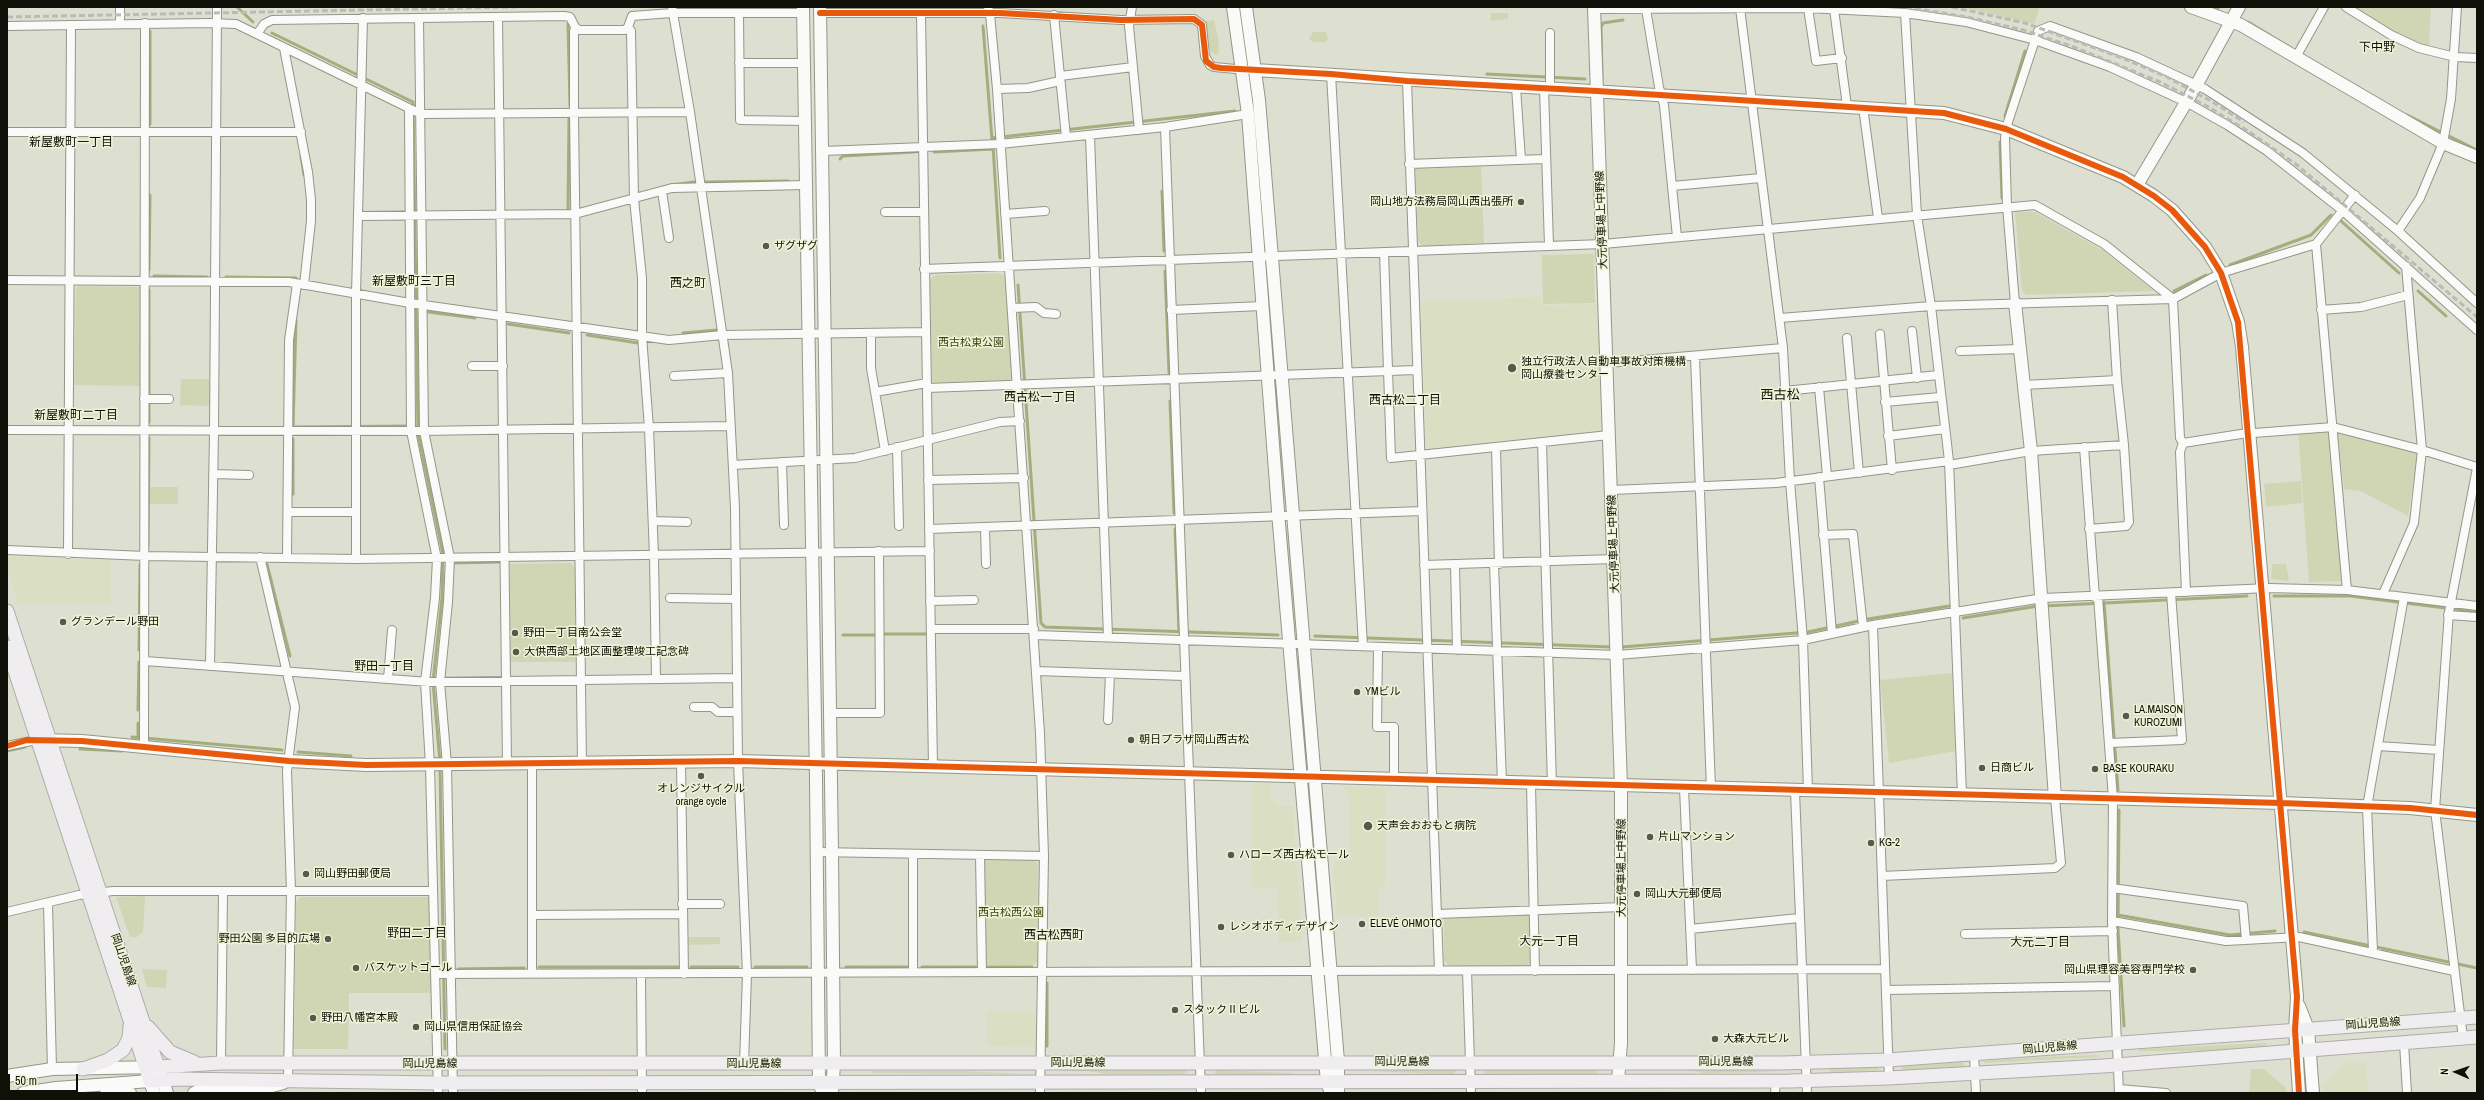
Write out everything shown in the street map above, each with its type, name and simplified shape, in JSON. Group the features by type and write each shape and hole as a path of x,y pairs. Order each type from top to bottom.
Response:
{"main road":[{"name":"岡山児島線","path":"7,611 87,894 130,1024 152,1067"},
{"name":"岡山児島線","path":"7,647 101,892 144,1023 156,1084 288,1082 438,1088 1334,1088 1471,1087 1618,1081 1806,1087 1889,1078 2118,1064 2477,1037"},
{"name":"岡山児島線","path":"152,1067 202,1063 834,1064 1888,1060 2477,1017"},
{"path":"144,1023 170,1052 191,1061 202,1063"},
{"path":"83,1069 108,1060 123,1050 129,1038 130,1024"}],"street":[{"path":"120,7 120,24"},
{"path":"210,666 214,432 217,7"},
{"path":"1132,7 1130,20 1139,125"},
{"path":"1233,7 1248,114 1278,518 1289,643 1330,972 1331,1061"},
{"path":"1246,7 1255,70 1293,517 1302,644 1307,778 1318,972 1334,1088"},
{"path":"2191,7 2231,20 2298,53 2477,157"},
{"path":"2137,184 2197,84 2239,7"},
{"path":"2298,53 2324,7"},
{"path":"2346,7 2391,35 2419,48 2455,56 2477,58"},
{"path":"2398,231 2420,198 2444,138 2452,99 2457,7"},
{"path":"1594,8 1808,8 1906,13 1966,22 2035,40 2110,67 2186,102 2228,125 2267,151 2342,210 2477,330"},
{"name":"大元停車場上中野線","path":"1594,8 1612,490 1621,786 1622,907 1620,1062 1618,1081"},
{"path":"1740,8 1753,100 1761,178 1783,348 1790,481 1802,635 1808,791"},
{"path":"1808,8 1816,61 1842,58"},
{"path":"1646,9 1661,96 1677,237"},
{"path":"1834,9 1842,58 1847,106"},
{"path":"257,34 264,24 272,20 565,16 571,19 576,28 581,30 625,30 628,27 632,16 672,10 739,13 803,10 816,763 819,1064 821,1088"},
{"path":"672,10 690,112 728,373 736,554 738,761 747,974 744,1064"},
{"path":"833,1088 832,852 820,10 920,14 989,10 1054,16 1130,20 1194,19 1199,22 1203,31 1206,61 1210,65 1242,70 1331,74 1407,81 1516,87 1548,83 1597,91 1661,96 1753,100 1944,113 2006,129 2137,184 2172,210 2190,228 2205,247 2221,273 2238,322 2250,433 2298,1003 2301,1029 2309,1050 2313,1093"},
{"path":"989,10 997,89 997,141 1009,266 1017,308 1023,385 1020,421 1024,478 1032,525 1034,632 1042,770 1044,856 1040,1088"},
{"path":"739,13 740,120 805,121"},
{"path":"1906,13 1916,215 1931,306 1940,397 1949,463 1962,795"},
{"path":"920,14 933,767"},
{"path":"1054,16 1065,132"},
{"path":"498,17 507,764"},
{"path":"356,560 356,294 363,18"},
{"path":"419,18 414,111 418,431 443,559 448,602 433,682 439,765 434,891 453,1064 453,1088"},
{"path":"144,740 144,431 147,399 145,280 145,24"},
{"path":"7,26 236,24 284,48 362,83 414,111 500,113 690,112"},
{"path":"68,554 70,431 71,25"},
{"path":"1882,876 2055,868 2061,863 2055,798 2043,603 2031,451 2015,303 2007,206 2006,129 2038,31 2050,26 2115,49 2197,84 2303,153 2398,231 2477,303"},
{"path":"628,27 631,31 634,199 642,278 642,336 649,428 654,556 656,678"},
{"path":"576,28 574,31 574,112 582,763"},
{"path":"1549,246 1545,159 1550,33"},
{"path":"284,48 301,132 311,208 300,284 289,340 287,558"},
{"path":"739,63 804,63"},
{"path":"997,89 1028,88 1060,79 1133,67"},
{"path":"1331,74 1363,641"},
{"path":"1407,81 1416,370 1439,971"},
{"path":"1516,87 1521,160"},
{"path":"1863,107 1878,218"},
{"path":"414,111 418,431 443,559 435,598 433,682 439,765 443,974 437,1064 438,1088"},
{"path":"822,151 922,147 997,141 1065,132 1090,134 1139,125 1165,127 1248,114"},
{"path":"1165,127 1184,676 1201,1088"},
{"path":"7,132 301,132"},
{"path":"1090,134 1108,632"},
{"path":"1409,164 1545,159"},
{"path":"1672,186 1761,178"},
{"path":"358,216 575,214 662,191 700,187 806,185"},
{"path":"662,191 669,238"},
{"path":"1780,318 1931,306 2173,299 2221,273 2316,244 2355,195"},
{"path":"924,269 1603,244 2007,206 2035,205 2104,244 2173,299 2180,438 2183,443 2180,452 2186,592"},
{"path":"1005,214 1045,211"},
{"path":"885,212 924,212"},
{"path":"2316,244 2347,590"},
{"path":"1384,252 1391,458 1610,435"},
{"path":"2383,594 2414,523 2422,450 2406,266"},
{"path":"7,280 145,280 300,284 356,294 669,340 723,335 926,332"},
{"path":"2321,310 2361,307 2408,295"},
{"path":"2089,529 2126,526 2130,522 2117,380 2112,300"},
{"path":"1171,310 1262,306"},
{"path":"1017,308 1036,307 1044,313 1056,314"},
{"path":"1912,331 1917,378"},
{"path":"871,333 871,368 885,451"},
{"path":"1880,334 1892,470"},
{"path":"1847,338 1859,473"},
{"path":"1607,364 1783,348"},
{"path":"1960,351 2020,349"},
{"path":"1695,356 1711,789"},
{"path":"472,366 503,366"},
{"path":"875,392 927,386 1023,385 1281,377 1416,370"},
{"path":"674,376 728,373"},
{"path":"1785,391 1938,375"},
{"path":"2024,385 2117,380"},
{"path":"1819,387 1823,477 1823,535 1832,629"},
{"path":"1885,402 1940,397"},
{"path":"147,399 169,399"},
{"path":"733,465 855,458 1000,422 1020,421"},
{"path":"7,430 214,432 356,428 418,431 730,426"},
{"path":"2183,443 2250,433 2333,427 2422,450 2477,468 2449,609 2435,810 2463,1038"},
{"path":"1888,436 1945,429"},
{"path":"1542,442 1547,560 1552,784"},
{"path":"1612,490 1790,481 1949,463 2031,451 2124,445"},
{"path":"897,447 899,526"},
{"path":"1496,447 1497,646 1502,783"},
{"path":"2084,447 2089,529 2113,743 2116,922 2112,931 2119,1091 2161,1093"},
{"path":"782,462 784,525"},
{"path":"213,474 249,475"},
{"path":"928,480 1024,478"},
{"path":"929,529 1278,518 1422,511"},
{"path":"288,512 356,512"},
{"path":"653,521 687,522"},
{"path":"986,528 986,564"},
{"path":"1823,535 1853,534 1863,623"},
{"path":"7,550 68,554 356,560 930,551"},
{"path":"830,713 880,713 879,551"},
{"path":"194,1093 203,1089 262,1089 288,1082 291,891 289,761 295,707 289,673 260,557"},
{"path":"1424,565 1497,564 1547,560 1614,559"},
{"path":"1455,565 1457,644"},
{"path":"931,629 1183,634 1302,644 1363,641 1378,647 1427,643 1549,647 1617,656 1706,642 1802,635 1863,623 1874,625 1955,612 2043,603 2172,597 2186,592 2262,588 2347,590 2383,594 2404,601 2449,609 2477,618"},
{"path":"2113,743 2182,740 2172,597"},
{"path":"670,598 736,599"},
{"path":"930,601 974,600"},
{"path":"2373,948 2367,806 2404,601"},
{"path":"2449,609 2477,606"},
{"path":"1874,625 1889,1078"},
{"path":"388,679 392,630"},
{"path":"1378,647 1376,727 1394,727 1394,780"},
{"path":"145,661 289,673 433,682 737,678"},
{"path":"1036,671 1184,676"},
{"path":"1108,720 1110,674"},
{"path":"694,707 712,707 718,712 737,712"},
{"path":"7,746 43,740 144,740 289,761 366,765 738,761 1711,789 2281,803 2435,810 2477,815"},
{"path":"2378,746 2439,750"},
{"path":"680,762 684,974"},
{"path":"532,764 532,974"},
{"path":"1531,784 1536,911 1536,971"},
{"path":"1684,788 1692,970"},
{"path":"1795,791 1806,1087"},
{"path":"817,852 1044,856"},
{"path":"913,854 913,972"},
{"path":"980,855 982,972"},
{"path":"2116,889 2243,906 2245,936"},
{"path":"221,1063 223,891"},
{"path":"7,912 101,892 434,891"},
{"path":"48,903 52,1069"},
{"path":"682,904 720,904"},
{"path":"1437,914 1622,907"},
{"path":"532,915 683,914"},
{"path":"1690,929 1799,918"},
{"path":"2116,922 2226,941 2245,936 2292,938 2373,948 2453,966"},
{"path":"1965,934 2112,931"},
{"path":"443,974 1885,969"},
{"path":"1467,971 1471,1087"},
{"path":"642,974 642,1088"},
{"path":"1886,990 2115,986"},
{"path":"2299,1093 2296,1051 2301,1029"},
{"path":"2404,1043 2408,1093"},
{"path":"1974,1054 1976,1093"},
{"path":"7,1076 52,1069 152,1067"},
{"path":"23,1093 56,1091 84,1086 156,1084 167,1093"},
{"path":"84,1086 130,1093"}],"shaded area":[{"name":"独立行政法人自動車事故対策機構 岡山療養センター","path":"1541,297 1542,306 1598,304 1602,431 1429,449 1426,447 1421,301"},
{"path":"7,556 111,561 110,604 18,603 7,569"},
{"path":"1251,783 1271,785 1270,797 1278,806 1293,806 1302,942 1278,942 1278,887 1252,887"},
{"path":"1344,786 1385,789 1385,887 1379,887 1379,916 1337,916 1333,862 1350,860 1349,800"},
{"path":"987,1012 1036,1013 1036,1047 987,1046"},
{"path":"2366,1062 2368,1093 2324,1093 2323,1086 2343,1063"}],"green space":[{"path":"1962,7 2040,7 2034,24"},
{"path":"2354,7 2431,7 2429,47 2404,37"},
{"path":"1491,13 1508,13 1508,19 1491,21"},
{"path":"1214,20 1218,37 1219,50 1217,55 1210,52 1205,21"},
{"path":"1313,32 1326,32 1328,39 1325,42 1313,42 1309,39"},
{"path":"1481,165 1484,243 1422,246 1418,241 1415,167"},
{"path":"2015,212 2035,212 2102,250 2154,291 2026,295 2022,291"},
{"path":"1594,254 1595,303 1543,304 1542,255"},
{"path":"1267,270 1275,362 1265,271"},
{"name":"西古松東公園","path":"999,273 1005,277 1013,378 1008,383 935,384 932,381 930,279 936,275"},
{"path":"78,286 142,287 141,386 74,385 76,288"},
{"path":"181,379 209,379 209,406 180,405"},
{"path":"1275,391 1278,391 1285,503 1283,501"},
{"path":"2298,429 2329,430 2343,581 2309,582"},
{"path":"2337,432 2418,453 2408,516 2361,491 2344,489"},
{"path":"2301,481 2302,503 2266,507 2264,484"},
{"path":"149,487 178,487 178,504 149,504"},
{"path":"1288,531 1297,629 1295,630 1285,533"},
{"path":"571,563 575,568 575,662 510,662 510,564"},
{"path":"2272,564 2286,564 2289,581 2271,579"},
{"path":"1297,658 1300,659 1303,695 1305,756"},
{"path":"1952,673 1955,751 1889,763 1880,680"},
{"path":"1310,800 1312,800 1323,957 1313,863"},
{"name":"西古松西公園","path":"986,859 1034,860 1038,864 1037,961 1033,965 987,965 985,963 983,862"},
{"path":"145,896 143,932 137,937 130,937 116,897"},
{"path":"301,897 430,897 431,993 349,993 348,1049 294,1049 296,902"},
{"path":"1528,914 1531,917 1532,961 1528,966 1450,966 1444,961 1444,916"},
{"path":"687,937 720,937 720,944 687,945"},
{"path":"142,969 167,970 166,988 147,987"},
{"path":"2266,1043 2266,1047 2201,1051 2139,1051 2139,1049"},
{"path":"2098,1055 2098,1057 1984,1063 1985,1061 2038,1057"},
{"path":"1962,1062 1964,1065 1962,1067 1904,1070 1901,1068 1903,1066"},
{"path":"1832,1067 1877,1067 1879,1070 1832,1073 1829,1070"},
{"path":"1063,1068 1184,1070 1187,1072 1183,1074 1109,1074 1088,1071 1063,1071"},
{"path":"1649,1068 1719,1068 1777,1072 1704,1073 1688,1070 1649,1070"},
{"path":"1452,1069 1456,1071 1453,1075 1372,1071"},
{"path":"2251,1069 2264,1069 2286,1088 2286,1093 2249,1093"},
{"path":"1217,1070 1293,1074 1217,1075 1214,1072"},
{"path":"1597,1070 1597,1074 1485,1074 1483,1071"},
{"path":"873,1071 963,1071 1023,1074 872,1073"}],"waterway":[{"path":"237,7 253,22"},
{"path":"2213,7 2218,9"},
{"path":"1602,79 1601,27 1603,23 1623,20"},
{"path":"2248,22 2291,48"},
{"path":"568,24 570,106"},
{"path":"983,26 992,140"},
{"path":"150,31 150,124"},
{"path":"272,33 413,102 418,433 443,554 442,598 433,682 440,762"},
{"path":"2005,116 2025,51"},
{"path":"1487,74 1585,79"},
{"path":"992,138 1235,111"},
{"path":"2407,115 2477,150"},
{"path":"568,211 569,118"},
{"path":"2000,142 2002,198"},
{"path":"993,146 1000,258"},
{"path":"934,152 993,149"},
{"path":"840,159 843,156 914,152"},
{"path":"301,156 304,175"},
{"path":"703,182 788,181"},
{"path":"671,185 694,182"},
{"path":"1162,191 1164,251"},
{"path":"149,270 150,195"},
{"path":"2230,265 2311,235 2331,215"},
{"path":"2341,221 2399,273"},
{"path":"1165,271 1169,373"},
{"path":"2174,291 2206,275"},
{"path":"154,276 207,277"},
{"path":"226,277 296,278"},
{"path":"1018,285 1041,623 1045,627 1278,635"},
{"path":"149,290 149,422"},
{"path":"2418,291 2446,316"},
{"path":"428,312 475,318"},
{"path":"296,321 293,427 407,426"},
{"path":"508,324 569,333"},
{"path":"683,333 717,330"},
{"path":"587,335 638,343"},
{"path":"1170,401 1174,513"},
{"path":"148,546 149,438"},
{"path":"293,439 293,494"},
{"path":"1175,529 1179,632"},
{"path":"453,563 499,562"},
{"path":"267,564 290,656"},
{"path":"139,650 140,565"},
{"path":"2044,606 2247,596"},
{"path":"2274,596 2350,596 2477,612"},
{"path":"2104,602 2118,790"},
{"path":"1622,647 1808,632 1868,619 1949,606"},
{"path":"1963,618 2038,606"},
{"path":"882,634 926,634"},
{"path":"843,635 876,635"},
{"path":"1315,636 1612,647"},
{"path":"138,710 139,662"},
{"path":"138,723 138,736"},
{"path":"132,737 282,750"},
{"path":"7,751 25,747"},
{"path":"80,749 122,751"},
{"path":"298,752 351,756"},
{"path":"440,768 445,1049"},
{"path":"2119,810 2118,929 2124,1026"},
{"path":"2118,915 2230,935 2275,931"},
{"path":"2304,932 2477,968"},
{"path":"539,967 679,967"},
{"path":"691,967 738,967"},
{"path":"755,967 807,967"},
{"path":"846,967 907,967"},
{"path":"922,967 976,967"},
{"path":"988,967 1032,967"},
{"path":"458,969 524,968"},
{"path":"1047,983 1047,1046"}],"railway":[{"path":"7,17 517,7"},
{"path":"1906,7 1967,17 2023,30 2074,47 2160,82 2205,105 2248,131 2297,165 2477,317"},
{"path":"1952,7 2025,23 2117,56 2165,76 2209,100 2244,122"}],"cycle path":[{"path":"820,13 1000,13 1121,20 1194,19 1202,25 1206,61 1214,67 1221,68 1331,74 1407,81 1597,91 1944,113 2006,129 2123,177 2154,196 2172,210 2205,247 2221,273 2238,322 2297,997 2295,1030 2299,1093"},
{"path":"7,746 27,740 82,741 289,761 366,765 738,761 2281,803 2410,808 2477,815"}],"place":[{"name":"岡山地方法務局岡山西出張所","path":"1521,202"},
{"name":"ザグザグ","path":"766,246"},
{"name":"独立行政法人自動車事故対策機構 岡山療養センター","path":"1512,368"},
{"name":"グランデール野田","path":"63,622"},
{"name":"野田一丁目南公会堂","path":"515,633"},
{"name":"大供西部土地区画整理竣工記念碑","path":"516,652"},
{"name":"YMビル","path":"1357,692"},
{"name":"LA.MAISON KUROZUMI","path":"2126,716"},
{"name":"朝日プラザ岡山西古松","path":"1131,740"},
{"name":"日商ビル","path":"1982,768"},
{"name":"BASE KOURAKU","path":"2095,769"},
{"name":"オレンジサイクル orange cycle","path":"701,776"},
{"name":"天声会おおもと病院","path":"1368,826"},
{"name":"片山マンション","path":"1650,837"},
{"name":"KG-2","path":"1871,843"},
{"name":"ハローズ西古松モール","path":"1231,855"},
{"name":"岡山野田郵便局","path":"306,874"},
{"name":"岡山大元郵便局","path":"1637,894"},
{"name":"ELEVÉ OHMOTO","path":"1362,924"},
{"name":"レシオボディデザイン","path":"1221,927"},
{"name":"野田公園 多目的広場","path":"328,939"},
{"name":"バスケットゴール","path":"356,968"},
{"name":"岡山県理容美容専門学校","path":"2193,970"},
{"name":"スタックⅡビル","path":"1175,1010"},
{"name":"野田八幡宮本殿","path":"313,1018"},
{"name":"岡山県信用保証協会","path":"416,1027"},
{"name":"大森大元ビル","path":"1715,1039"}],"district":[{"name":"下中野","path":"2377,48"},
{"name":"新屋敷町一丁目","path":"71,143"},
{"name":"新屋敷町三丁目","path":"414,282"},
{"name":"西之町","path":"688,284"},
{"name":"西古松","path":"1780,396"},
{"name":"西古松一丁目","path":"1040,398"},
{"name":"西古松二丁目","path":"1405,401"},
{"name":"新屋敷町二丁目","path":"76,416"},
{"name":"野田一丁目","path":"384,667"},
{"name":"野田二丁目","path":"417,934"},
{"name":"西古松西町","path":"1054,936"},
{"name":"大元一丁目","path":"1549,942"},
{"name":"大元二丁目","path":"2040,943"}]}
